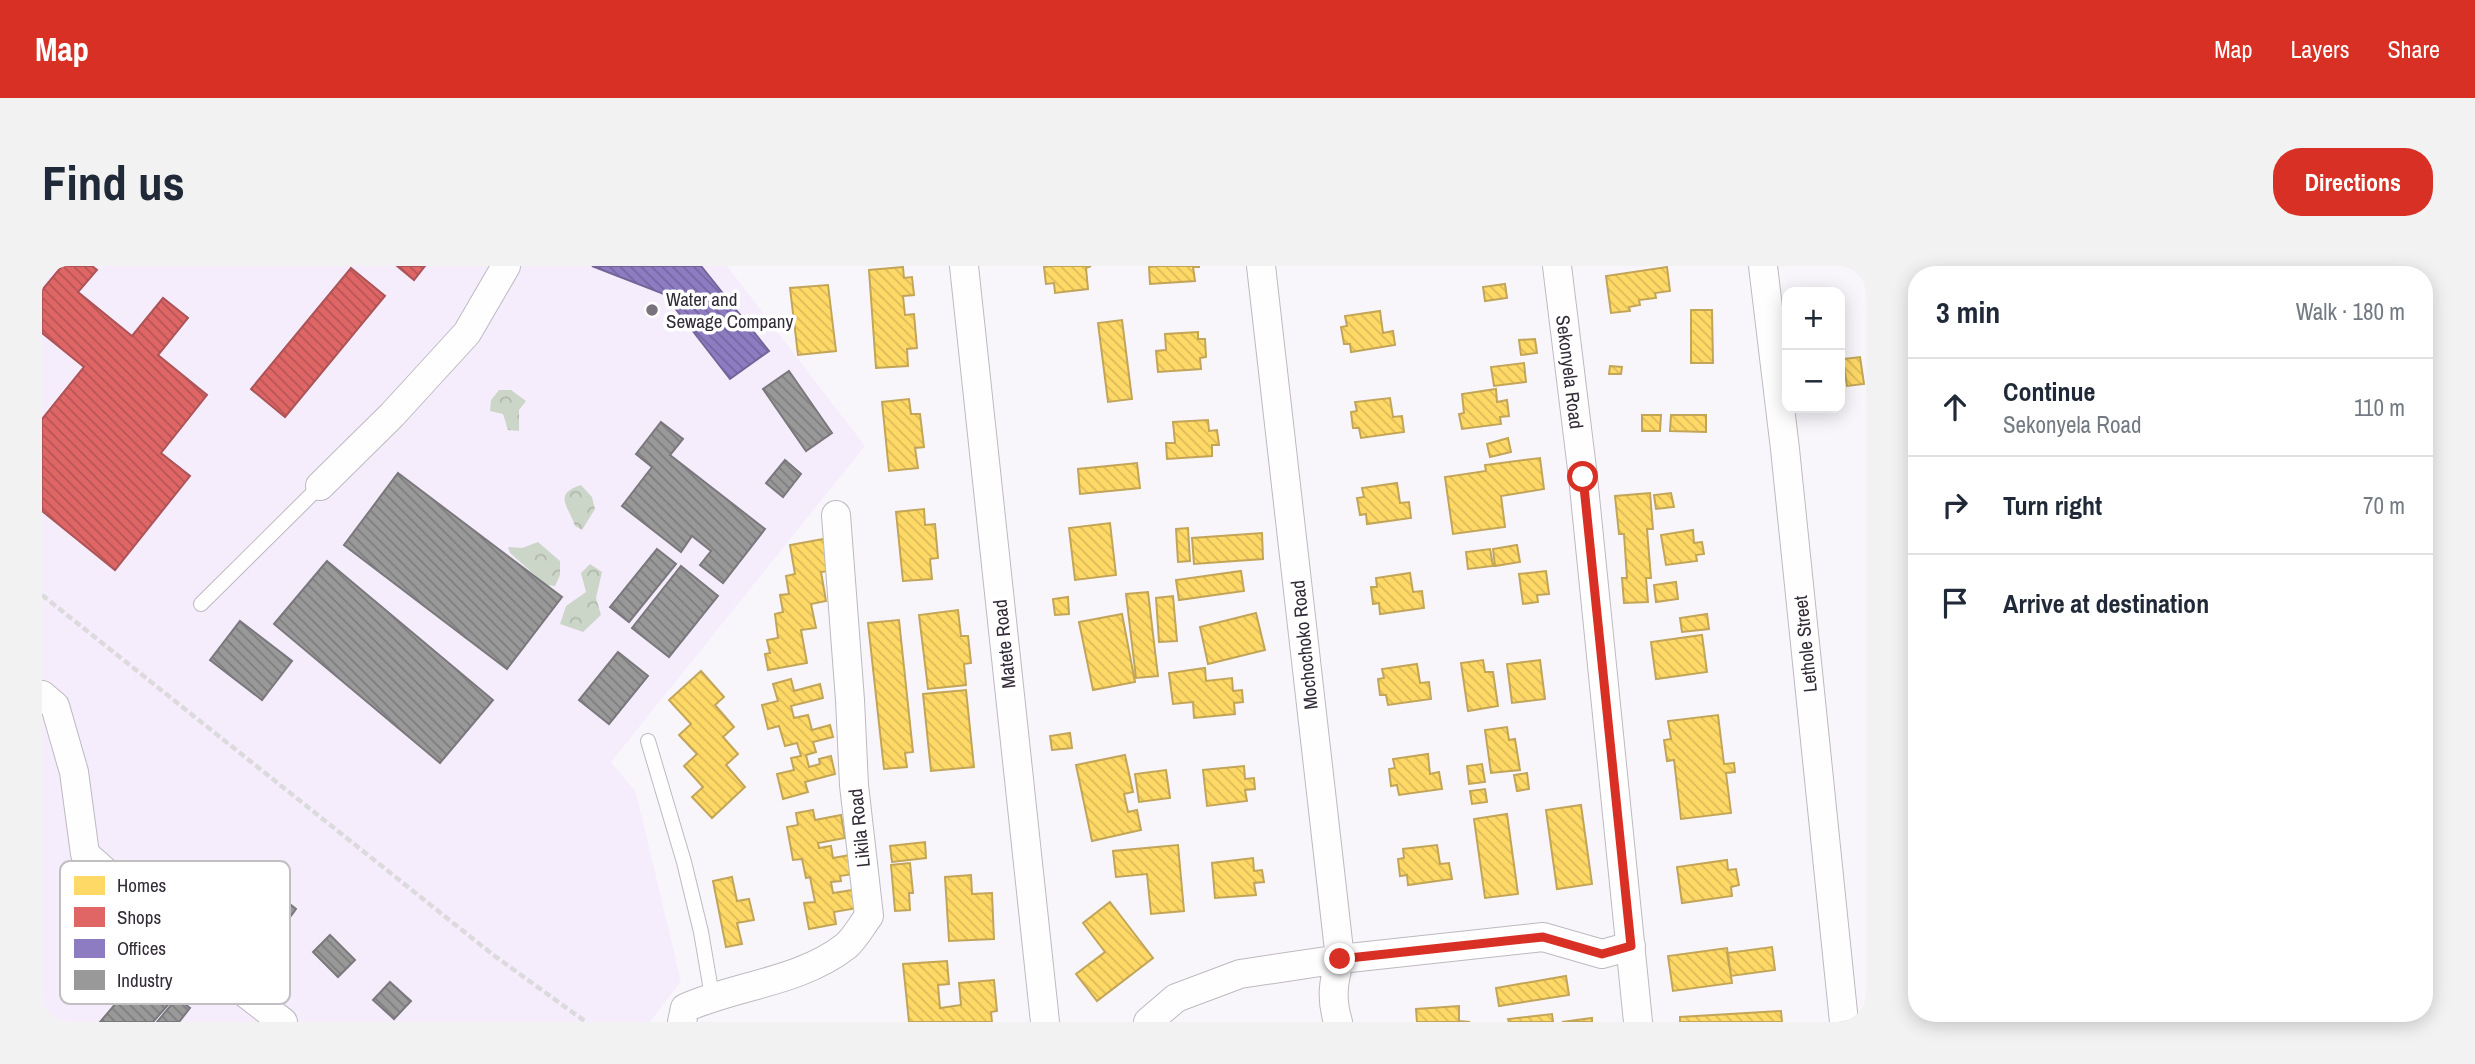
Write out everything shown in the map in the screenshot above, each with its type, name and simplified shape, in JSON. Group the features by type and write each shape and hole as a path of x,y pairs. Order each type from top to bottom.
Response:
{"street":[{"path":"320,486 392,415 467,333 506,266"},
{"name":"Matete Road","path":"964,266 1045,1022"},
{"name":"Mochochoko Road","path":"1261,266 1340,959 1332,984 1338,1022"},
{"name":"Sekonyela Road","path":"1557,266 1583,477 1638,1022"},
{"name":"Lethole Street","path":"1763,266 1785,449 1844,1022"},
{"name":"Likila Road","path":"682,1022 685,1008 712,996 806,970 848,944 869,916 854,785 836,515"},
{"path":"42,695 54,706 74,772 85,854 93,861"},
{"path":"1148,1022 1176,998 1240,974 1340,959 1543,937 1602,954 1631,946"},
{"path":"260,1004 283,1022"}],"lane":[{"path":"201,604 320,486"},
{"path":"648,741 668,816 684,862 701,932 712,996"}],"path":[{"path":"42,595 492,954 586,1022"}],"shaded area":[{"path":"42,266 727,266 865,446 611,762 636,792 681,981 650,1022 42,1022"}],"green space":[{"path":"499,390 511,390 526,401 519,410 519,431 508,430 503,414 490,411 491,400"},
{"path":"581,485 592,497 595,509 582,530 575,526 565,502 567,493"},
{"path":"538,542 560,561 560,575 555,586 546,585 510,553 508,547 522,548"},
{"path":"590,564 602,572 596,598 601,615 583,632 560,624 566,606 586,592 581,573"}],"building: Homes":[{"path":"1091,266 1086,268 1088,289 1055,293 1054,283 1046,284 1044,267"},
{"path":"1159,266 1199,267 1193,267 1195,281 1150,284 1149,267"},
{"path":"903,267 904,278 912,277 914,295 903,296 905,315 914,314 917,348 907,349 908,366 876,368 869,270"},
{"path":"1667,267 1670,291 1655,293 1656,298 1639,300 1640,305 1629,307 1630,311 1611,313 1606,276"},
{"path":"1505,284 1507,298 1485,301 1483,287"},
{"path":"828,285 836,351 798,355 790,288"},
{"path":"1691,310 1712,310 1713,363 1691,363"},
{"path":"1380,311 1383,333 1393,331 1395,345 1351,352 1350,344 1344,344 1341,327 1347,326 1345,316"},
{"path":"1122,320 1132,399 1108,402 1098,323"},
{"path":"1198,332 1198,339 1205,339 1206,357 1200,358 1201,369 1158,372 1156,351 1166,350 1165,334"},
{"path":"1535,339 1537,353 1521,355 1519,340"},
{"path":"1860,357 1864,384 1847,386 1845,359"},
{"path":"1524,363 1526,382 1494,386 1491,367"},
{"path":"1610,366 1622,367 1621,374 1609,374"},
{"path":"1496,389 1497,402 1507,400 1509,416 1500,417 1501,424 1462,429 1459,414 1464,413 1462,394"},
{"path":"1390,398 1393,417 1402,416 1404,432 1361,438 1359,428 1353,428 1351,412 1357,411 1355,402"},
{"path":"909,399 911,414 920,414 924,447 915,448 918,468 889,471 882,402"},
{"path":"1642,415 1661,415 1660,431 1642,431"},
{"path":"1671,415 1706,415 1706,432 1670,431"},
{"path":"1208,420 1209,431 1217,430 1219,445 1212,445 1212,456 1167,459 1166,443 1175,443 1173,422"},
{"path":"1508,438 1511,452 1490,457 1487,444"},
{"path":"1540,458 1544,489 1501,496 1505,527 1453,534 1445,477 1486,471 1485,465"},
{"path":"1137,463 1140,488 1080,494 1078,469"},
{"path":"1397,483 1400,503 1409,502 1411,518 1367,524 1366,514 1360,515 1357,498 1364,497 1362,488"},
{"path":"1650,493 1653,529 1647,529 1651,578 1646,578 1648,602 1624,603 1622,578 1627,578 1624,534 1619,534 1615,496"},
{"path":"1671,493 1674,507 1656,509 1654,495"},
{"path":"924,509 925,525 935,524 938,558 930,559 932,579 903,581 896,512"},
{"path":"1110,523 1116,575 1075,580 1069,528"},
{"path":"1188,528 1190,561 1178,562 1176,529"},
{"path":"1693,530 1694,543 1702,542 1704,554 1696,555 1697,561 1666,565 1661,535"},
{"path":"1262,533 1263,559 1194,564 1192,538"},
{"path":"829,538 835,570 821,572 826,601 811,604 816,628 801,630 807,663 768,670 765,654 770,653 767,640 778,638 775,614 783,612 780,595 789,594 786,576 795,574 790,545"},
{"path":"1517,545 1520,562 1495,566 1493,549"},
{"path":"1490,549 1493,566 1468,569 1466,552"},
{"path":"1241,571 1244,591 1179,600 1176,580"},
{"path":"1546,571 1549,594 1537,595 1538,602 1523,604 1519,574"},
{"path":"1410,573 1413,592 1422,591 1424,608 1380,614 1379,603 1373,604 1371,587 1377,587 1376,578"},
{"path":"1676,582 1678,599 1656,602 1654,585"},
{"path":"1148,592 1158,676 1136,678 1126,594"},
{"path":"1173,596 1177,641 1159,642 1156,598"},
{"path":"1068,597 1069,614 1055,615 1053,599"},
{"path":"958,610 961,636 968,636 971,663 964,664 966,685 928,689 919,615"},
{"path":"1256,613 1265,650 1208,664 1200,627"},
{"path":"1122,614 1135,682 1093,690 1079,622"},
{"path":"1707,614 1709,629 1682,632 1680,618"},
{"path":"899,620 913,752 905,753 907,767 884,769 868,623"},
{"path":"1702,635 1707,672 1656,679 1651,642"},
{"path":"1483,660 1485,672 1493,672 1498,706 1468,711 1461,663"},
{"path":"1540,660 1545,699 1512,703 1507,664"},
{"path":"1417,664 1420,683 1429,682 1431,699 1388,705 1386,695 1380,695 1378,679 1384,678 1382,669"},
{"path":"1205,668 1206,681 1232,678 1233,691 1242,690 1243,702 1234,703 1235,714 1194,718 1193,702 1173,704 1169,673"},
{"path":"701,671 724,697 715,705 734,727 723,737 738,754 726,765 745,787 712,818 692,797 703,787 684,766 697,754 679,735 691,724 669,700"},
{"path":"791,679 794,691 820,684 823,698 791,706 794,718 808,715 812,730 830,725 833,737 813,742 816,752 806,755 809,767 820,764 819,759 831,756 835,774 805,782 808,792 783,799 777,774 794,770 791,758 801,756 797,743 785,746 779,726 768,729 762,705 778,701 773,684"},
{"path":"966,690 974,767 931,771 923,694"},
{"path":"1718,715 1724,764 1734,763 1735,772 1726,773 1731,813 1681,819 1674,760 1667,761 1664,740 1671,739 1668,721"},
{"path":"1507,727 1509,740 1515,739 1520,770 1491,773 1485,730"},
{"path":"1070,733 1072,748 1052,750 1050,736"},
{"path":"1428,754 1430,774 1439,772 1442,789 1399,795 1397,785 1391,786 1389,769 1395,768 1393,759"},
{"path":"1125,755 1133,792 1124,794 1128,812 1137,810 1141,830 1092,841 1076,765"},
{"path":"1482,764 1485,782 1469,784 1467,766"},
{"path":"1244,766 1245,779 1254,778 1255,789 1245,790 1247,801 1207,806 1203,770"},
{"path":"1166,770 1170,798 1139,802 1135,774"},
{"path":"1527,773 1529,789 1517,791 1514,775"},
{"path":"1485,789 1487,802 1472,804 1470,791"},
{"path":"1581,805 1592,884 1557,889 1546,810"},
{"path":"813,810 815,820 841,815 845,838 818,843 819,848 831,846 833,858 850,855 853,874 840,876 841,881 831,882 833,893 853,890 857,908 834,912 836,924 809,929 804,903 815,902 810,877 806,878 802,859 793,860 787,827 798,825 796,813"},
{"path":"1507,814 1518,894 1485,898 1474,819"},
{"path":"925,842 926,858 892,862 890,846"},
{"path":"1178,845 1184,911 1151,914 1147,874 1116,877 1113,851"},
{"path":"1437,845 1440,864 1449,863 1452,879 1408,885 1407,875 1400,876 1398,859 1404,858 1403,849"},
{"path":"1253,858 1254,871 1262,870 1264,882 1254,883 1256,895 1215,898 1212,863"},
{"path":"1727,860 1728,870 1736,869 1739,885 1731,887 1732,896 1682,903 1677,867"},
{"path":"910,863 913,893 909,893 910,910 895,911 891,865"},
{"path":"971,875 972,894 992,893 994,939 949,941 945,877"},
{"path":"732,877 737,901 749,899 754,920 737,923 742,944 726,947 713,881"},
{"path":"1110,902 1153,958 1097,1001 1076,974 1105,952 1083,923"},
{"path":"1772,947 1775,970 1731,976 1727,953"},
{"path":"1727,948 1732,983 1673,991 1668,956"},
{"path":"947,961 949,984 938,985 940,1008 961,1005 959,983 994,980 997,1011 991,1012 992,1022 909,1022 903,964"},
{"path":"1566,976 1569,995 1499,1006 1496,988"},
{"path":"1459,1006 1459,1021 1470,1022 1417,1022 1416,1009"},
{"path":"1781,1011 1782,1022 1680,1022 1680,1017"},
{"path":"1552,1014 1553,1022 1509,1022 1508,1019"},
{"path":"1592,1018 1592,1022 1562,1022"}],"building: Shops":[{"path":"62,266 92,266 97,270 78,292 132,336 163,298 188,318 158,355 207,395 161,453 190,476 115,570 42,511 42,419 84,367 42,333 42,290"},
{"path":"397,266 425,266 414,280"},
{"path":"351,268 385,296 285,417 251,389"}],"building: Offices":[{"path":"592,266 701,266 769,351 730,379 664,294"}],"building: Industry":[{"path":"789,371 832,433 806,451 763,389"},
{"path":"661,422 683,439 670,455 765,529 723,583 700,565 711,551 692,536 681,552 622,506 652,467 636,454"},
{"path":"785,460 801,474 783,497 766,483"},
{"path":"398,473 562,597 507,669 344,545"},
{"path":"657,549 676,564 629,622 610,607"},
{"path":"327,561 493,700 440,763 274,624"},
{"path":"681,566 718,596 669,657 632,628"},
{"path":"240,621 292,661 262,700 210,660"},
{"path":"618,652 648,676 609,724 579,700"},
{"path":"290,904 296,909 290,917"},
{"path":"330,935 355,960 338,977 313,952"},
{"path":"390,982 411,1001 394,1019 373,1000"},
{"path":"115,1004 169,1004 153,1022 100,1022"},
{"path":"172,1004 185,1004 190,1008 179,1022 157,1022"}],"place":[{"name":"Water and Sewage Company","path":"652,310"}],"route":[{"path":"1340,959 1543,937 1602,954 1631,946 1583,477"}]}
